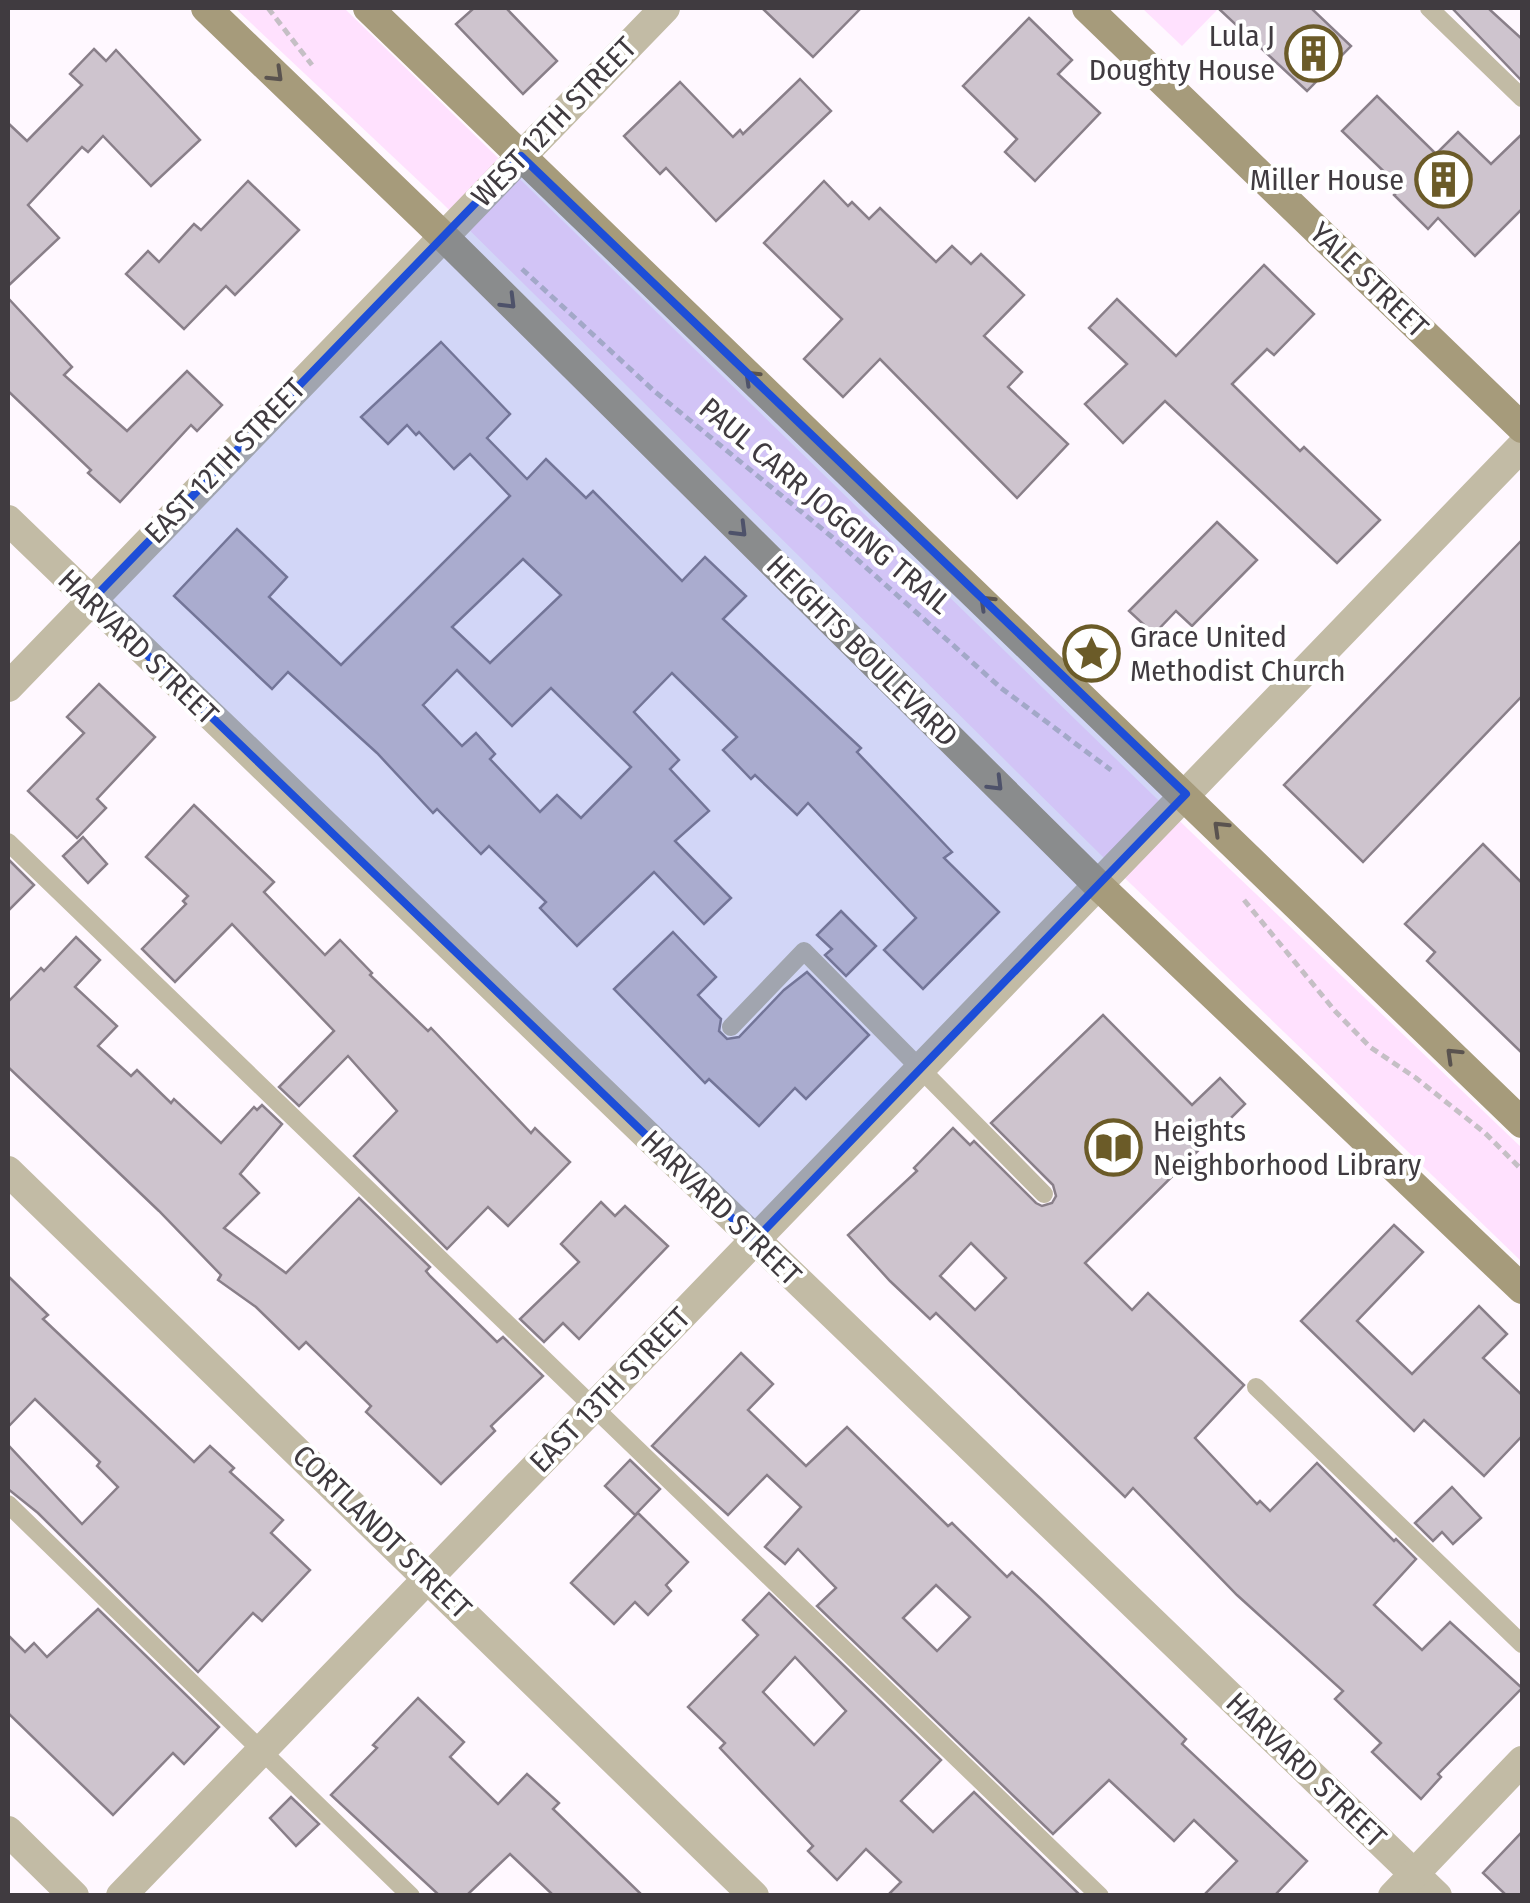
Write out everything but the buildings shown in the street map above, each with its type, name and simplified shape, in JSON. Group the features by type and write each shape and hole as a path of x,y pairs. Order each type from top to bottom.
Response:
{"main road":[{"name":"HEIGHTS BOULEVARD","path":"206,8 443,236 1098,885 1522,1289"},
{"path":"368,8 1186,794 1522,1123"},
{"name":"YALE STREET","path":"1087,8 1522,428"}],"street":[{"name":"WEST 12TH STREET","path":"443,236 665,8"},
{"name":"EAST 12TH STREET","path":"8,687 443,236"},
{"name":"EAST 13TH STREET","path":"121,1896 1522,446"},
{"name":"HARVARD STREET","path":"8,520 754,1240 1404,1885 1436,1896"},
{"name":"CORTLANDT STREET","path":"8,1171 754,1896"},
{"path":"1404,1885 1522,1761"},
{"path":"8,1831 74,1896"}],"lane":[{"path":"1429,8 1522,98"},
{"path":"8,842 1100,1896"},
{"path":"730,1027 804,951 1044,1194"},
{"path":"1256,1387 1522,1644"},
{"path":"8,1504 410,1896"}],"path":[{"name":"PAUL CARR JOGGING TRAIL","path":"510,257 653,390 832,537 1001,688 1124,780"},
{"path":"1233,887 1370,1047 1485,1133 1522,1170"}],"highlighted area":[{"path":"521,156 1186,794 755,1240 91,601"}],"shaded area":[{"path":"235,8 344,8 1190,831 1522,1148 1522,1262 1102,856 440,201"},
{"path":"1142,8 1219,8 1182,46"}],"place":[{"name":"Lula J Doughty House","path":"1314,53"},
{"name":"Miller House","path":"1443,180"},
{"name":"Grace United Methodist Church","path":"1091,654"},
{"name":"Heights Neighborhood Library","path":"1114,1148"}]}
